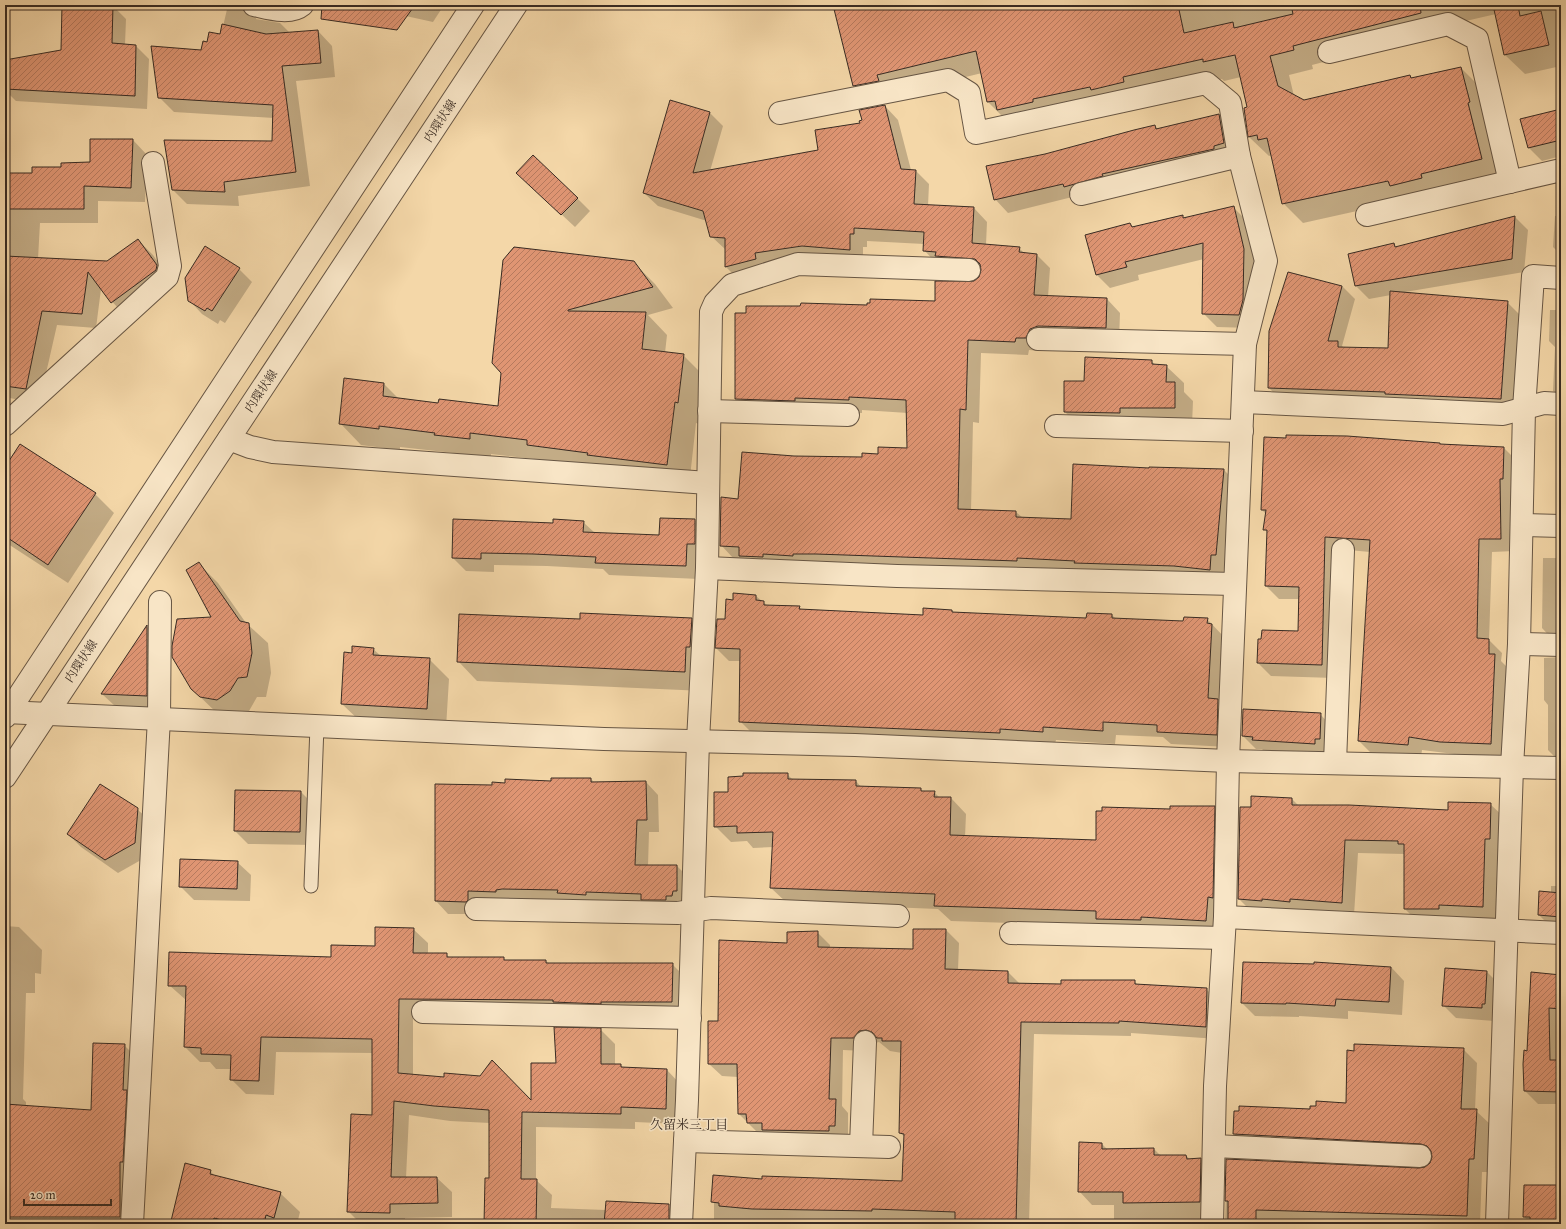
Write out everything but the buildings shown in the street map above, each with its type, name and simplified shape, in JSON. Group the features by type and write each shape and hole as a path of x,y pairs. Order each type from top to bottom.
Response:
{"street":[{"path":"254,5 287,10 299,8 302,5"},
{"path":"6,714 473,5"},
{"name":"内環状線","path":"5,777 516,5"},
{"path":"1329,52 1448,24 1476,39 1510,182"},
{"path":"780,113 948,80 969,93 976,133 1206,83 1230,103 1240,156 1266,261 1244,344 1242,431 1234,584 1224,927 1215,1086 1212,1224"},
{"path":"1081,194 1240,156"},
{"path":"5,424 167,277 170,266 153,163"},
{"path":"1367,215 1561,170"},
{"path":"681,1224 690,1018 698,741 707,568 711,312 715,303 732,284 798,264 969,270"},
{"path":"1496,1224 1512,766 1519,644 1524,409 1534,276 1561,278"},
{"path":"1038,339 1244,344"},
{"path":"1243,402 1503,414 1544,403 1561,404"},
{"path":"709,411 848,415"},
{"path":"1056,426 1242,431"},
{"path":"229,439 250,447 273,452 708,483"},
{"path":"1522,525 1561,526"},
{"path":"1335,763 1343,550"},
{"path":"707,568 905,577 1234,584"},
{"path":"132,1224 159,718 160,602"},
{"path":"1519,644 1561,645"},
{"path":"6,714 47,713 604,739 855,745 1228,761 1561,768"},
{"path":"476,909 678,913 711,908 898,916"},
{"path":"1011,933 1224,927 1506,930 1561,933"},
{"path":"423,1012 690,1018"},
{"path":"862,1146 865,1042"},
{"path":"685,1141 889,1147"},
{"path":"1214,1146 1420,1156"}],"lane":[{"path":"311,886 317,726"}],"district":[{"name":"久留米三丁目","path":"689,1125"}]}
